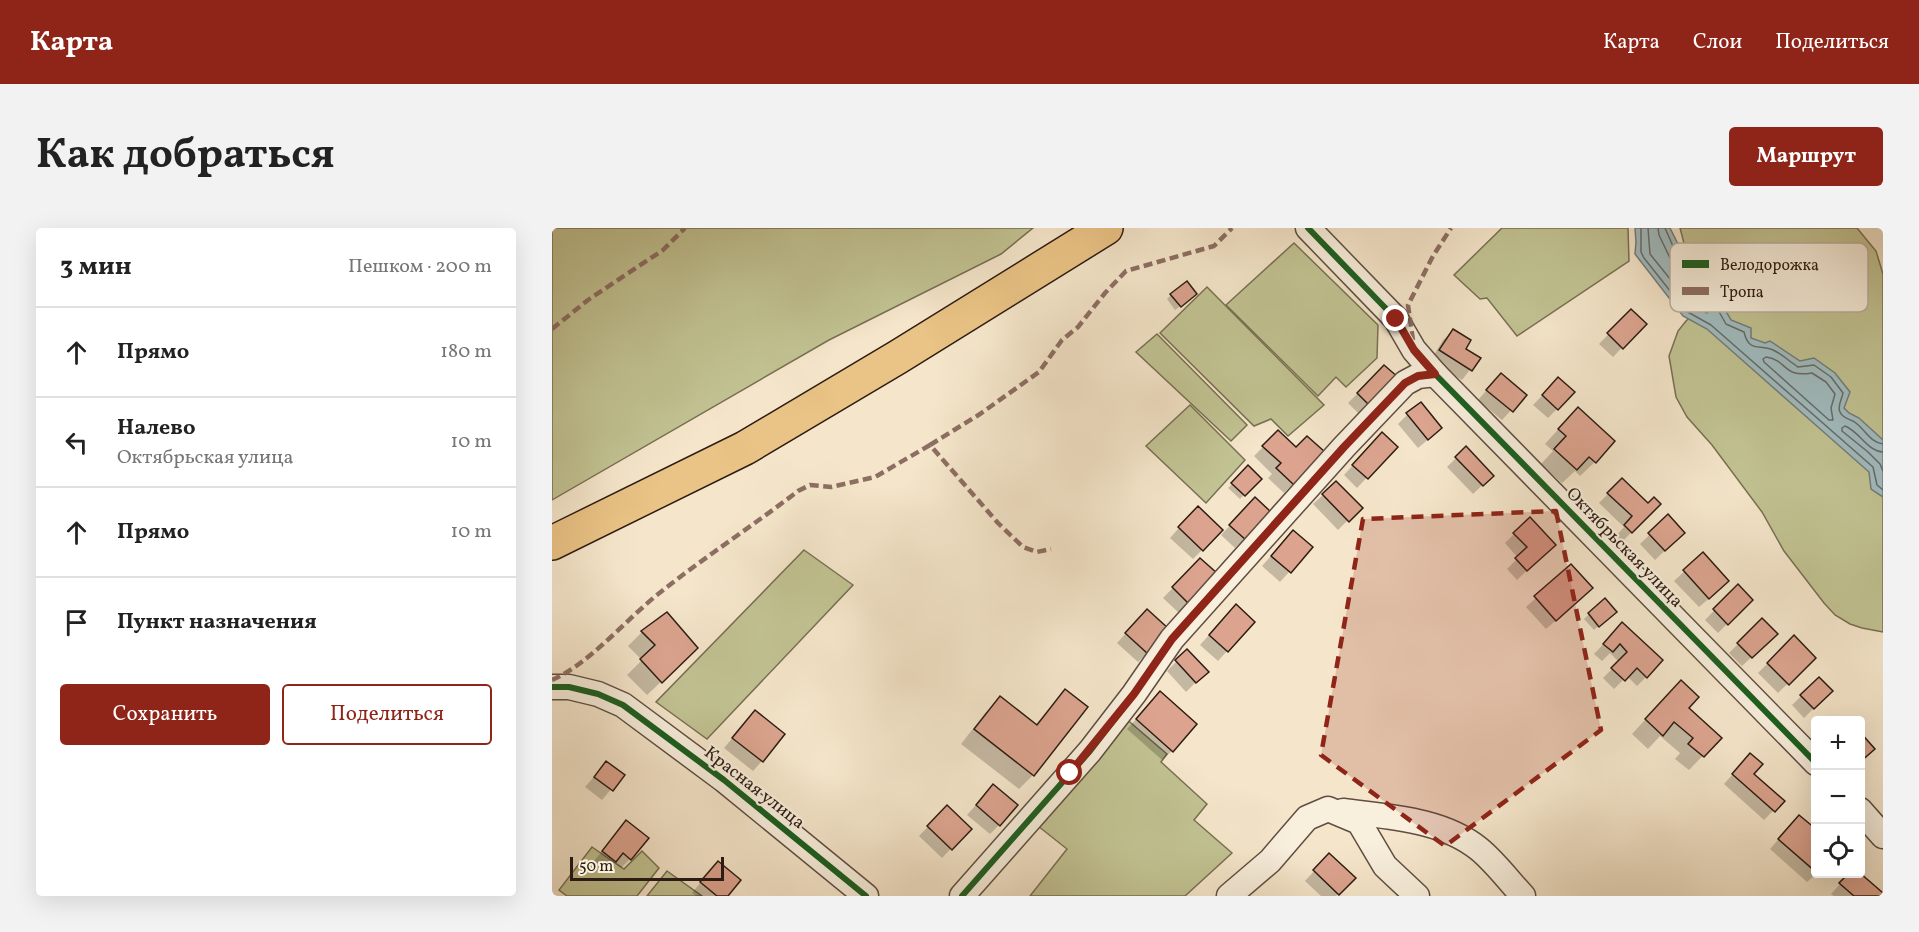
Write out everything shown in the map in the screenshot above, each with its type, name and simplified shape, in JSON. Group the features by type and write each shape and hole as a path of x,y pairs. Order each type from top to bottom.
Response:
{"highway":[{"path":"552,543 745,448 898,357 1106,228"}],"street":[{"name":"Октябрьская улица","path":"1308,228 1396,319 1414,350 1435,374 1811,759"},
{"path":"962,896 1090,751 1134,694 1172,639 1344,447 1405,383 1418,376 1435,374"},
{"name":"Красная улица","path":"552,687 569,687 598,694 623,705 724,780 866,896"},
{"path":"1328,809 1359,822 1385,866 1417,896"},
{"path":"1229,896 1270,861 1307,818 1328,809 1398,818 1443,829 1478,849 1523,896"},
{"path":"1865,816 1883,836"}],"highlighted area":[{"path":"1556,511 1601,730 1445,846 1321,755 1363,519"}],"green space":[{"path":"552,228 1033,228 1001,254 829,340 552,500"},
{"path":"1502,228 1628,228 1629,261 1517,336 1487,298 1480,299 1454,275"},
{"path":"1680,228 1857,228 1876,251 1883,274 1883,632 1850,624 1835,615 1824,603 1784,551 1762,512 1712,445 1687,417 1676,397 1669,356 1678,331 1696,312 1868,312 1868,243 1684,243"},
{"path":"1294,243 1378,325 1377,358 1346,387 1336,377 1318,396 1226,305"},
{"path":"1207,287 1324,405 1288,436 1271,419 1254,426 1160,333"},
{"path":"1157,334 1247,425 1231,441 1136,352"},
{"path":"1190,405 1245,460 1206,503 1146,446"},
{"path":"804,550 853,585 707,739 656,702"},
{"path":"1124,717 1167,754 1161,762 1207,804 1194,820 1232,853 1185,896 1030,896 1067,849 1038,826 1078,783"},
{"path":"592,847 624,869 642,851 659,868 637,896 567,896 559,890"},
{"path":"667,871 702,896 647,896"}],"water":[{"path":"1635,228 1670,228 1678,243 1670,243 1670,299 1635,254"},
{"path":"1680,312 1726,312 1731,320 1751,328 1751,338 1765,343 1770,341 1800,361 1814,358 1835,373 1850,392 1844,408 1883,440 1883,497 1871,489 1869,472 1707,329"}],"building":[{"path":"1187,281 1197,294 1181,307 1170,294"},
{"path":"1631,309 1647,324 1623,349 1607,333"},
{"path":"1453,329 1471,340 1466,349 1481,358 1472,371 1439,350"},
{"path":"1384,365 1399,378 1371,407 1357,393"},
{"path":"1501,373 1527,395 1513,412 1486,390"},
{"path":"1558,377 1575,392 1558,410 1542,395"},
{"path":"1421,402 1442,428 1428,440 1406,413"},
{"path":"1578,407 1615,441 1596,463 1589,457 1577,470 1554,449 1566,436 1558,429"},
{"path":"1278,430 1296,447 1307,436 1325,452 1294,485 1276,468 1281,463 1262,446"},
{"path":"1382,432 1398,447 1368,479 1352,465"},
{"path":"1466,446 1494,476 1483,486 1455,457"},
{"path":"1248,465 1262,479 1245,496 1231,483"},
{"path":"1622,478 1648,503 1654,497 1661,504 1632,533 1624,525 1632,516 1607,493"},
{"path":"1336,481 1363,508 1349,522 1322,494"},
{"path":"1255,497 1271,512 1246,540 1229,525"},
{"path":"1198,506 1223,530 1203,551 1178,527"},
{"path":"1668,514 1685,533 1665,551 1648,533"},
{"path":"1530,517 1556,545 1527,571 1515,558 1527,547 1513,533"},
{"path":"1293,530 1313,547 1291,573 1271,556"},
{"path":"1703,552 1729,581 1709,599 1683,570"},
{"path":"1200,558 1218,574 1189,604 1172,587"},
{"path":"1571,564 1593,588 1556,621 1534,596"},
{"path":"1738,584 1753,600 1728,625 1713,609"},
{"path":"1605,598 1617,612 1599,627 1588,613"},
{"path":"1236,604 1255,622 1228,652 1209,635"},
{"path":"1147,609 1170,630 1148,654 1125,633"},
{"path":"667,612 698,648 662,683 640,659 655,645 641,631"},
{"path":"1762,618 1778,634 1752,658 1737,643"},
{"path":"1622,622 1663,660 1647,678 1637,668 1625,681 1611,668 1627,652 1620,644 1613,652 1603,644"},
{"path":"1794,635 1816,658 1789,685 1767,663"},
{"path":"1187,649 1209,672 1196,683 1175,660"},
{"path":"1819,677 1833,691 1814,709 1800,695"},
{"path":"1681,680 1699,697 1689,708 1722,738 1704,757 1688,744 1693,738 1674,722 1663,736 1645,719"},
{"path":"1065,689 1088,707 1034,776 974,729 1000,696 1037,725"},
{"path":"1160,691 1197,724 1173,752 1136,719"},
{"path":"755,710 785,734 763,762 732,738"},
{"path":"1865,738 1875,749 1865,758"},
{"path":"1750,753 1763,764 1754,774 1785,801 1775,812 1732,774"},
{"path":"606,761 625,775 613,791 594,777"},
{"path":"993,784 1018,805 1000,826 976,805"},
{"path":"947,805 972,829 952,850 927,826"},
{"path":"1799,815 1811,825 1811,868 1778,839"},
{"path":"626,820 649,838 631,860 623,853 616,862 602,851"},
{"path":"1329,853 1356,878 1339,895 1313,870"},
{"path":"718,861 741,880 728,896 717,896 700,882"},
{"path":"1865,877 1883,893 1883,896 1854,896 1839,883 1844,878"}],"marked path":[{"path":"552,329 588,300 663,250 685,228"},
{"path":"930,445 980,414 1039,372 1062,340 1078,327 1126,271 1214,246 1232,228"},
{"path":"1413,340 1408,305 1433,256 1451,228"},
{"path":"552,680 581,663 662,591 798,491 810,485 831,487 875,477 930,445 998,523 1023,547 1037,552 1051,549"}],"cycle path":[{"path":"1308,228 1396,319 1414,350 1435,374 1811,758"},
{"path":"962,896 1090,751 1134,694 1172,639 1344,447 1405,383 1418,376 1435,374"},
{"path":"552,687 569,687 598,694 623,705 724,780 866,896"}],"route":[{"path":"1070,773 1134,694 1172,639 1344,447 1405,383 1418,376 1435,374 1414,350 1396,319"}]}
